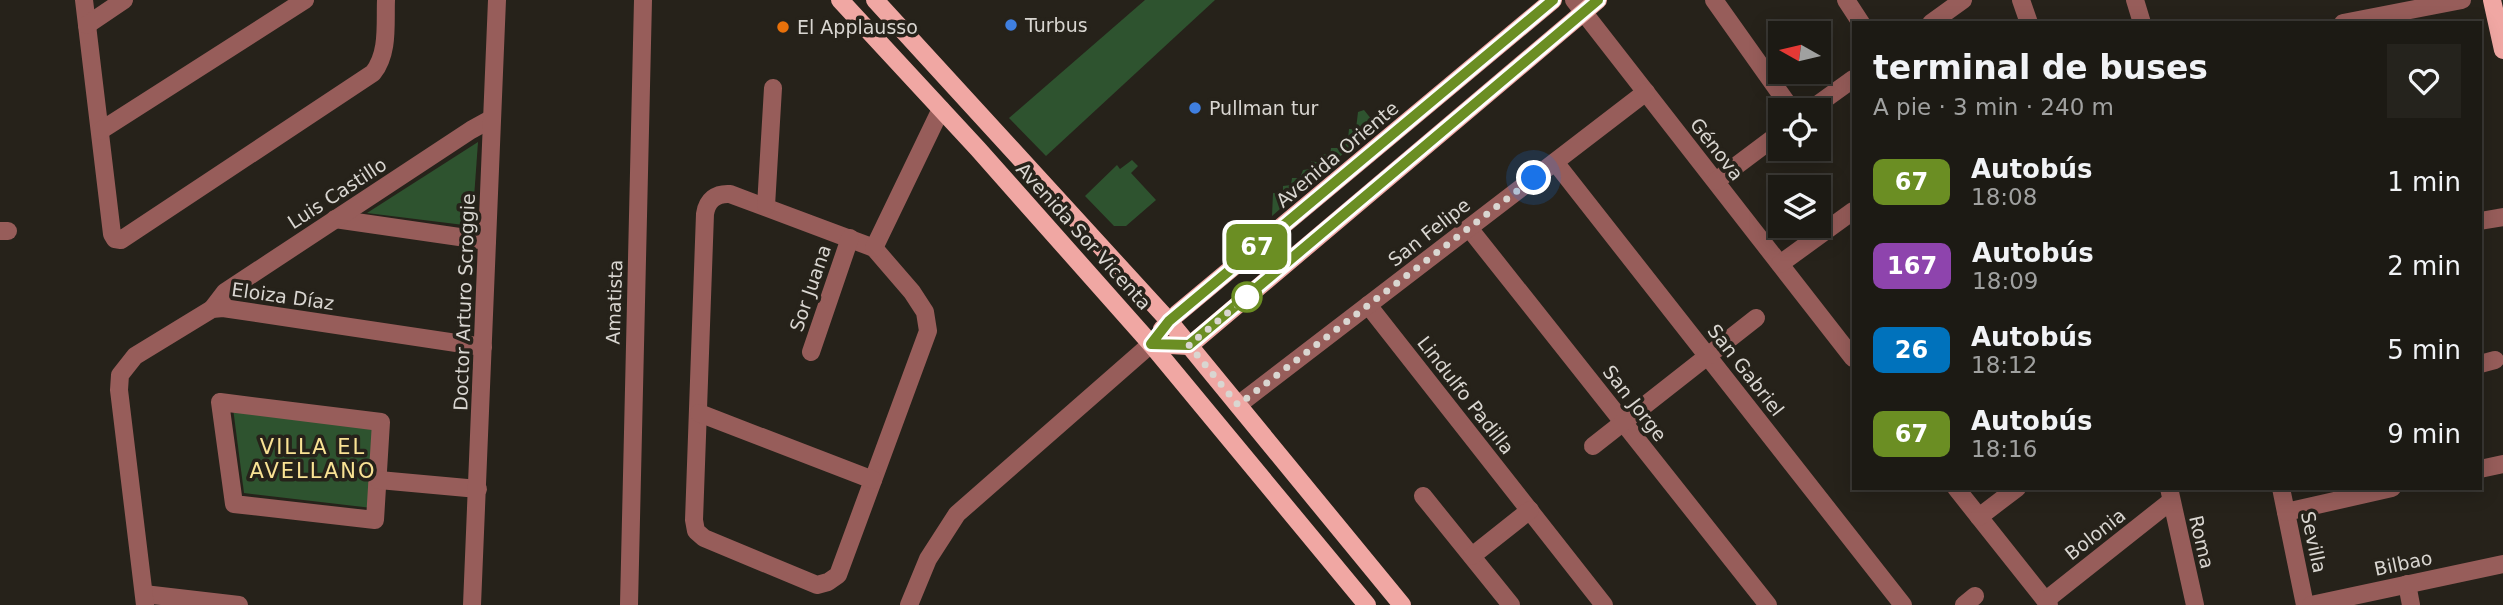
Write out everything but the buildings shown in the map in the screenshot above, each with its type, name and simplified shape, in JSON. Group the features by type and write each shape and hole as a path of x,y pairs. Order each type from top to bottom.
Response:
{"main road":[{"name":"Avenida Sor Vicenta","path":"840,0 958,127 1151,344 1367,605"},
{"name":"Avenida Sor Vicenta","path":"875,0 1169,321 1402,605"},
{"name":"Avenida Oriente","path":"1151,344 1169,321 1553,0"},
{"path":"1151,344 1189,345 1412,157 1578,6 1598,0"},
{"path":"2492,0 2503,50"},
{"path":"958,127 975,130 990,125"},
{"path":"1403,126 1417,144 1412,157"},
{"path":"1260,245 1283,267"}],"street":[{"path":"84,0 112,234 115,239 121,240 373,73 382,60 384,50 386,0"},
{"path":"87,25 124,0"},
{"path":"100,131 305,0"},
{"name":"Doctor Arturo Scroggie","path":"472,605 497,0"},
{"name":"Amatista","path":"629,605 643,0"},
{"path":"1714,0 1783,98"},
{"path":"1846,0 1860,21"},
{"path":"1934,21 1964,0"},
{"path":"2021,0 2028,21"},
{"path":"2135,0 2141,21"},
{"path":"2362,21 2462,0"},
{"name":"Génova","path":"1578,6 1780,264 1851,349"},
{"path":"1827,98 1852,80"},
{"path":"766,206 773,88"},
{"name":"San Felipe","path":"1238,405 1646,92"},
{"path":"874,248 941,109"},
{"name":"Luis Castillo","path":"212,309 225,292 491,119"},
{"path":"1716,181 1768,142"},
{"name":"San Gabriel","path":"1555,162 1903,605"},
{"path":"724,194 766,206 874,248 912,292 925,312 928,331 838,575 817,585 704,538 696,531 694,520 706,209 714,197 724,194"},
{"path":"1780,264 1852,212"},
{"path":"2482,220 2503,217"},
{"path":"335,219 487,241"},
{"name":"San Jorge","path":"1469,228 1768,605"},
{"name":"Sor Juana","path":"811,352 850,238"},
{"name":"Lindulfo Padilla","path":"1368,305 1604,605"},
{"name":"Eloiza Díaz","path":"144,600 119,390 120,375 135,356 212,309 223,308 483,347"},
{"path":"1592,446 1624,424 1756,318"},
{"name":"Avenida Oriente","path":"909,605 928,559 957,514 1151,344"},
{"path":"220,402 381,422 379,481 375,520 233,503 220,402"},
{"path":"699,413 873,480"},
{"path":"2482,469 2503,464"},
{"path":"379,481 478,489"},
{"path":"1958,490 2047,603"},
{"path":"1979,517 2014,490"},
{"name":"Sevilla","path":"2281,490 2305,605"},
{"path":"2286,512 2383,490"},
{"name":"Bolonia","path":"2047,603 2170,495"},
{"name":"Roma","path":"2170,495 2194,605"},
{"path":"1423,496 1511,605"},
{"path":"1472,556 1530,510"},
{"name":"Bilbao","path":"2311,605 2503,566"},
{"path":"2407,584 2411,605"},
{"path":"144,600 239,605"}],"green space":[{"path":"1145,0 1215,0 1046,156 1009,118"},
{"path":"1364,110 1376,125 1272,216 1273,193 1283,194 1283,186 1291,185 1292,178 1300,178 1303,170 1310,169 1311,161 1320,163 1321,154 1330,155 1331,148 1340,148 1341,139 1348,139 1349,129 1356,129 1358,112"},
{"path":"478,142 472,226 367,213"},
{"path":"1132,160 1138,166 1131,173 1156,200 1126,226 1114,226 1085,196 1117,165 1120,169"},
{"path":"233,408 377,426 372,508 244,493"}],"bus line":[{"name":"67","path":"1553,0 1169,321 1151,344 1189,345 1598,0"}],"place":[{"name":"Turbus","path":"1011,25"},
{"name":"El Applausso","path":"783,27"},
{"name":"Pullman tur","path":"1195,108"}],"district":[{"name":"VILLA EL AVELLANO","path":"313,459"}],"route":[{"path":"1247,297 1189,345 1238,405 1534,178"}]}
